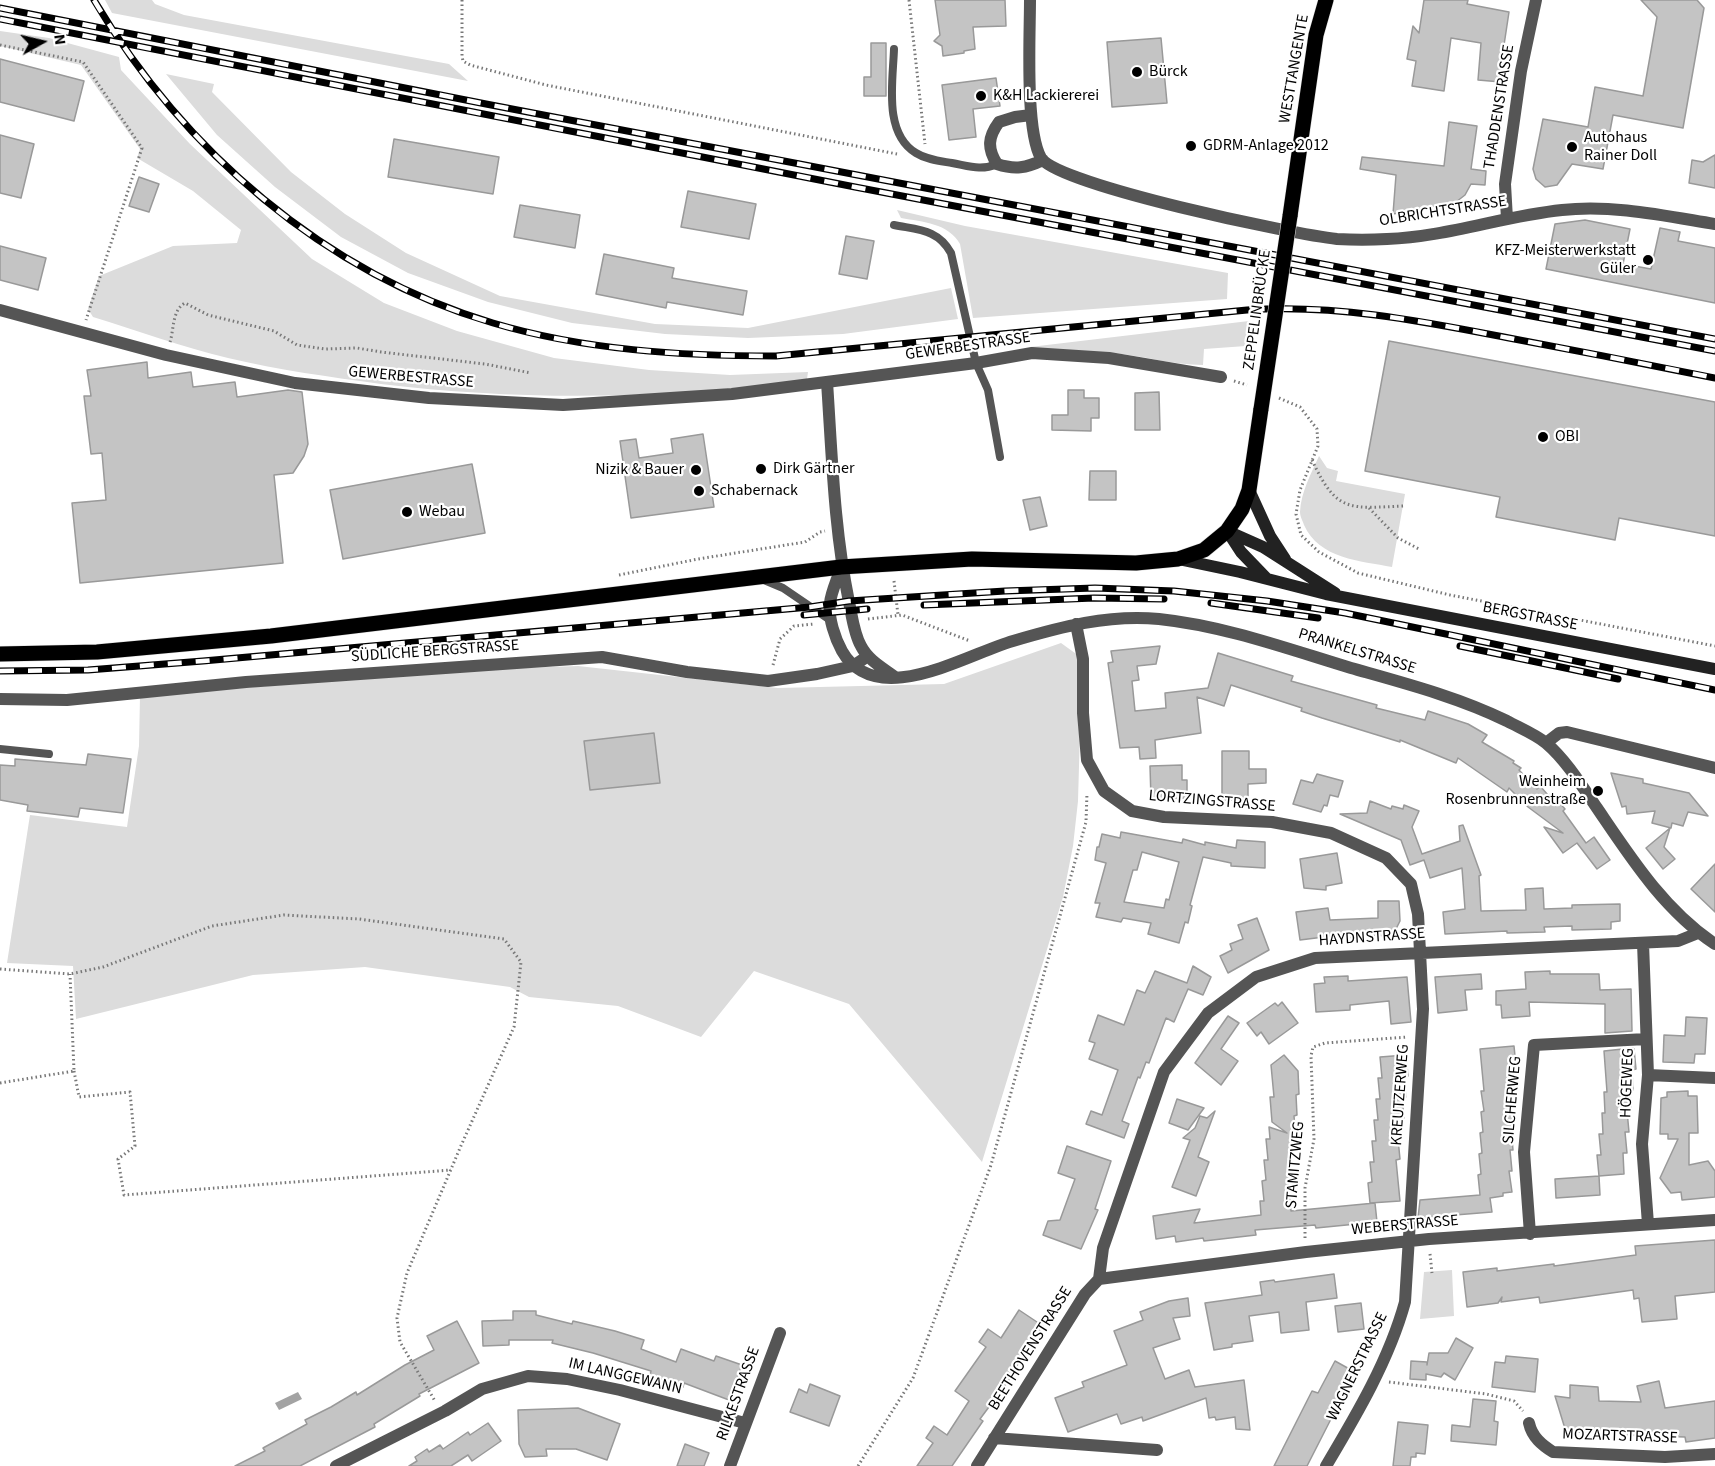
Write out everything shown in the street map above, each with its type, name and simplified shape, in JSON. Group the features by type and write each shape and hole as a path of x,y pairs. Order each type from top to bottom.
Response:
{"main road":[{"name":"WESTTANGENTE","path":"1290,216 1316,35 1326,0"},
{"name":"ZEPPELINBRÜCKE","path":"1249,490 1290,216"},
{"path":"0,654 97,652 271,636 891,563 972,559 1136,563 1178,559 1204,550 1227,531 1242,509 1249,490"},
{"path":"1249,490 1270,536 1287,562"},
{"path":"1227,531 1241,552 1269,580"},
{"name":"BERGSTRASSE","path":"1227,531 1263,547 1340,596"},
{"name":"BERGSTRASSE","path":"1178,559 1340,596 1715,669"}],"street":[{"path":"1029,0 1031,115 1034,138 1042,160 1020,169 997,164 989,145 990,138 999,122 1031,115"},
{"name":"THADDENSTRASSE","path":"1507,219 1505,184 1521,71 1536,0"},
{"name":"OLBRICHTSTRASSE","path":"1042,160 1067,175 1149,200 1260,225 1336,239 1388,240 1561,210 1598,207 1715,224"},
{"name":"GEWERBESTRASSE","path":"0,310 166,355 295,383 429,398 599,404 732,394 976,363 1032,353 1109,358 1221,377"},
{"path":"827,382 837,530 842,567 860,645 868,656 895,677"},
{"path":"842,567 830,604 836,642 853,666"},
{"name":"PRANKELSTRASSE","path":"853,666 874,676 895,677 944,669 1009,642 1076,624 1128,618 1157,619 1211,626 1454,698 1494,715 1546,743 1575,776 1638,869 1663,899 1698,933 1715,944"},
{"name":"LORTZINGSTRASSE","path":"1076,624 1083,659 1083,713 1087,760 1104,791 1132,811 1164,817 1272,822 1331,833 1386,858 1411,884 1418,914 1420,952"},
{"name":"SÜDLICHE BERGSTRASSE","path":"0,699 67,700 246,682 602,657 687,672 768,681 853,666 868,656"},
{"path":"1546,743 1559,733 1567,732 1715,768"},
{"name":"HAYDNSTRASSE","path":"1099,1279 1103,1248 1164,1072 1208,1013 1256,977 1315,958 1678,941 1698,933"},
{"name":"HÖGEWEG","path":"1643,942 1648,1075 1642,1144 1648,1224"},
{"name":"KREUTZERWEG","path":"1408,1241 1422,1036 1420,952"},
{"name":"SILCHERWEG","path":"1530,1234 1524,1152 1534,1045 1646,1039"},
{"path":"1648,1075 1715,1078"},
{"name":"WEBERSTRASSE","path":"1099,1279 1408,1241 1715,1220"},
{"name":"WAGNERSTRASSE","path":"1326,1466 1373,1380 1399,1324 1405,1302 1408,1241"},
{"name":"BEETHOVENSTRASSE","path":"977,1466 1084,1294 1099,1279"},
{"name":"RILKESTRASSE","path":"730,1466 780,1333"},
{"name":"IM LANGGEWANN","path":"336,1466 445,1411 482,1389 528,1376 588,1383 745,1423"},
{"name":"MOZARTSTRASSE","path":"1529,1423 1531,1432 1553,1452 1665,1457 1715,1454"},
{"name":"BEETHOVENSTRASSE","path":"994,1438 1157,1450"}],"lane":[{"path":"894,49 892,101 896,125 902,140 914,152 927,158 986,169 997,164"},
{"path":"894,225 928,232 946,243 954,264 976,363 988,390 1000,457"},
{"path":"757,577 783,588 832,622"},
{"path":"0,749 49,754"}],"path":[{"path":"462,0 462,56 464,61 470,65 546,85 884,150 910,160 927,158 909,0"},
{"path":"0,45 83,62 142,148 81,333"},
{"path":"166,355 174,331 176,313 185,303 208,315 274,331 297,345 325,349 357,348 485,364 531,373"},
{"path":"1318,446 1300,490 1296,514 1301,535 1319,552 1358,573 1450,595 1715,646"},
{"path":"1312,460 1321,480 1333,497 1352,506 1369,508 1404,506"},
{"path":"1369,508 1398,537 1419,549"},
{"path":"891,563 898,615"},
{"path":"858,1466 913,1378 991,1165 1086,822 1087,791"},
{"path":"0,969 70,974 103,967 212,926 284,915 359,919 504,939 521,962 514,1027 407,1273 397,1318 400,1342 433,1400 445,1411"},
{"path":"70,974 74,1071 79,1097 130,1092 135,1146 118,1159 124,1196 450,1170"},
{"name":"STAMITZWEG","path":"1306,1252 1305,1188 1314,1139 1311,1056 1313,1047 1325,1043 1422,1036"},
{"path":"0,1083 74,1071"},
{"path":"1429,1239 1432,1273"},
{"path":"1373,1380 1486,1394 1514,1401 1523,1410 1529,1423"}],"shaded area":[{"path":"105,0 152,0 155,4 184,15 449,64 468,81 112,13"},
{"path":"0,31 49,38 119,57 121,70 190,144 312,259 384,303 457,331 554,358 649,370 730,375 808,372 807,379 700,391 594,396 434,390 285,370 228,358 93,317 88,309 99,276 173,246 237,243 241,230 193,191 137,158 140,149 81,65 0,46"},
{"path":"166,74 214,84 212,92 291,172 345,214 406,253 500,296 655,324 748,328 951,288 958,319 843,334 748,338 665,334 572,323 488,302 408,273 341,237 275,187 217,135"},
{"path":"897,210 965,226 1228,273 1227,299 973,318 960,244 955,237 942,228 926,222 901,218"},
{"path":"1249,321 1246,346 1204,349 1203,365 1181,364 1114,353 1051,351 1030,347"},
{"path":"1319,456 1327,468 1338,471 1336,481 1405,494 1392,567 1354,560 1330,552 1311,536 1300,512 1304,490"},
{"path":"1061,643 1079,656 1078,801 1073,846 1063,897 982,1162 849,1004 754,971 701,1037 618,1006 529,997 510,987 365,967 253,975 76,1019 73,966 7,963 30,815 127,827 139,746 140,696 487,669 578,666 778,688 944,684"},
{"path":"1452,1270 1454,1316 1420,1319 1424,1272"},
{"path":"298,1392 302,1399 279,1410 275,1403"}],"building":[{"path":"935,0 1005,0 1006,26 973,27 975,49 943,56 942,46 934,41 940,35"},
{"path":"1424,0 1468,0 1467,4 1509,12 1501,65 1503,65 1501,82 1478,80 1481,43 1451,38 1444,91 1412,86 1416,61 1407,59 1413,26 1419,33"},
{"path":"1641,0 1697,0 1704,8 1683,128 1613,115 1603,169 1572,164 1557,185 1545,187 1536,179 1533,169 1543,119 1588,127 1595,87 1643,96 1657,17"},
{"name":"Bürck","path":"1161,38 1167,103 1112,107 1107,42"},
{"path":"871,43 886,43 886,96 864,96 864,77 871,77"},
{"path":"0,59 84,81 74,121 0,102"},
{"path":"996,78 1000,106 973,109 976,137 949,140 942,85"},
{"path":"1449,122 1477,126 1471,169 1486,171 1485,185 1471,184 1465,195 1456,202 1393,214 1396,175 1360,169 1362,157 1444,166"},
{"path":"0,135 34,144 21,198 0,193"},
{"path":"394,139 499,157 493,194 388,177"},
{"path":"1715,155 1715,188 1689,183 1692,160 1703,162"},
{"path":"139,177 159,184 149,212 129,206"},
{"path":"688,191 756,204 749,239 681,227"},
{"path":"520,205 580,215 575,248 514,237"},
{"path":"1585,220 1630,229 1623,264 1651,269 1660,228 1680,232 1678,241 1715,248 1715,303 1546,269 1555,224"},
{"path":"846,236 874,241 867,279 839,274"},
{"path":"0,246 46,258 38,290 0,280"},
{"path":"604,254 674,268 672,278 747,291 743,315 667,302 666,308 596,294"},
{"name":"OBI","path":"1389,341 1715,402 1715,536 1619,518 1615,540 1496,517 1500,497 1365,471"},
{"path":"147,362 148,378 191,372 193,387 235,382 237,397 288,390 302,392 308,444 304,456 293,473 274,475 283,563 80,583 72,503 106,500 102,453 91,454 84,396 91,396 87,370"},
{"path":"1068,390 1084,390 1084,398 1099,398 1099,418 1091,418 1091,431 1052,430 1052,415 1068,415"},
{"path":"1159,392 1160,430 1135,430 1135,393"},
{"path":"703,434 714,507 631,518 620,441 636,439 639,458 673,453 671,439"},
{"name":"Webau","path":"472,464 485,533 343,559 330,490"},
{"path":"1090,471 1116,471 1116,500 1089,500"},
{"path":"1040,497 1047,526 1030,530 1023,500"},
{"path":"1160,646 1156,664 1137,666 1139,680 1132,681 1135,711 1166,708 1165,693 1208,688 1218,653 1293,676 1291,681 1377,705 1376,708 1425,720 1428,711 1468,724 1487,735 1482,742 1514,761 1513,763 1521,768 1519,770 1537,789 1540,786 1548,795 1552,794 1565,809 1563,811 1586,843 1594,837 1610,860 1597,869 1577,843 1563,853 1544,827 1563,833 1528,807 1509,788 1507,792 1458,758 1456,763 1400,740 1400,742 1322,718 1301,711 1302,708 1231,685 1224,706 1197,697 1201,733 1155,740 1156,758 1140,759 1139,747 1120,748 1108,663 1113,662 1111,651"},
{"path":"654,733 660,783 590,790 584,741"},
{"path":"1222,751 1249,751 1249,769 1266,769 1266,783 1248,784 1248,800 1222,800"},
{"path":"88,754 131,759 123,813 80,808 78,817 27,811 28,805 0,800 0,765 15,766 15,759 86,765"},
{"path":"1182,765 1182,780 1187,780 1187,798 1151,799 1150,766"},
{"path":"1611,773 1643,779 1643,783 1689,793 1708,816 1688,812 1683,826 1672,823 1671,828 1652,823 1655,811 1627,814 1626,806 1622,807"},
{"path":"1317,774 1343,781 1338,797 1330,795 1327,806 1324,805 1321,812 1293,804 1301,780 1313,783"},
{"path":"1370,801 1391,809 1392,806 1403,809 1404,805 1419,811 1412,827 1422,854 1460,841 1459,826 1463,825 1481,875 1479,876 1481,911 1526,910 1525,889 1543,888 1544,909 1572,908 1572,905 1620,904 1620,921 1611,922 1611,929 1572,930 1572,926 1544,927 1545,932 1445,934 1443,912 1465,909 1462,868 1430,878 1424,860 1410,865 1401,840 1340,814 1367,813"},
{"path":"1670,828 1664,847 1675,859 1663,869 1646,848"},
{"path":"1121,832 1182,843 1183,839 1205,845 1205,842 1236,848 1237,840 1265,842 1265,868 1231,866 1231,863 1203,857 1190,905 1192,906 1188,923 1185,922 1179,943 1148,934 1151,923 1123,918 1121,922 1096,917 1100,903 1095,903 1106,863 1095,860 1097,847 1099,847 1102,834 1120,838","holes":["1142,852 1179,862 1169,900 1166,899 1164,908 1124,902 1133,870 1137,870"]},
{"path":"1337,853 1342,883 1326,886 1326,890 1304,888 1300,859"},
{"path":"1715,864 1715,912 1691,889"},
{"path":"1378,901 1399,901 1400,921 1390,935 1332,939 1332,936 1300,940 1296,912 1328,908 1330,920 1378,918"},
{"path":"1257,918 1269,950 1228,973 1220,956 1232,950 1230,944 1243,939 1238,925"},
{"path":"1193,966 1211,977 1203,995 1188,989 1174,1022 1166,1018 1149,1063 1146,1062 1140,1078 1138,1077 1122,1121 1129,1124 1124,1138 1086,1124 1091,1111 1102,1115 1118,1070 1089,1059 1095,1043 1089,1041 1098,1015 1124,1025 1137,990 1145,993 1155,971 1187,983"},
{"path":"1550,971 1550,974 1599,974 1600,990 1631,989 1632,1031 1605,1033 1605,1004 1529,1002 1530,1016 1502,1018 1501,1005 1496,1005 1496,991 1526,989 1525,972"},
{"path":"1481,974 1482,989 1465,990 1467,1010 1438,1013 1435,977"},
{"path":"1348,976 1348,981 1407,977 1411,1022 1391,1024 1389,1001 1350,1005 1350,1010 1316,1012 1314,984 1325,983 1324,977"},
{"path":"1282,1002 1298,1023 1269,1044 1261,1032 1257,1036 1247,1023 1275,1003 1278,1006"},
{"path":"1228,1016 1239,1023 1221,1049 1238,1061 1221,1085 1195,1063"},
{"path":"1686,1017 1707,1018 1705,1054 1695,1054 1694,1063 1663,1062 1664,1035 1685,1036"},
{"path":"1514,1046 1516,1066 1513,1067 1516,1087 1513,1087 1515,1108 1512,1108 1514,1129 1511,1129 1513,1150 1510,1150 1512,1171 1509,1171 1512,1192 1490,1198 1492,1212 1418,1218 1420,1200 1480,1195 1479,1154 1482,1153 1480,1133 1483,1132 1481,1112 1484,1111 1481,1091 1484,1091 1480,1049"},
{"path":"1632,1048 1636,1069 1632,1070 1631,1111 1627,1111 1629,1132 1625,1132 1627,1153 1623,1153 1624,1174 1599,1176 1597,1155 1601,1155 1599,1134 1603,1134 1604,1092 1607,1092 1604,1051"},
{"path":"1284,1055 1298,1071 1299,1094 1296,1095 1297,1115 1294,1116 1296,1140 1292,1137 1294,1157 1290,1158 1292,1178 1288,1178 1291,1211 1375,1203 1377,1222 1316,1228 1315,1225 1255,1230 1256,1235 1204,1241 1203,1238 1176,1242 1175,1236 1156,1239 1153,1216 1200,1209 1194,1223 1261,1215 1260,1201 1264,1201 1262,1181 1266,1180 1264,1160 1268,1160 1266,1139 1270,1139 1269,1127 1287,1133 1272,1122 1270,1097 1274,1097 1271,1065"},
{"path":"1406,1055 1408,1076 1404,1076 1406,1097 1402,1097 1404,1118 1400,1118 1402,1138 1398,1139 1400,1159 1396,1160 1400,1201 1370,1203 1368,1183 1372,1182 1370,1162 1374,1162 1372,1141 1376,1141 1374,1120 1378,1120 1376,1099 1380,1099 1378,1078 1382,1078 1380,1057"},
{"path":"1688,1091 1688,1096 1697,1096 1698,1133 1689,1133 1689,1165 1708,1161 1715,1171 1715,1197 1682,1200 1681,1192 1671,1193 1660,1178 1678,1139 1668,1139 1668,1134 1660,1134 1661,1098 1667,1097 1667,1092"},
{"path":"1177,1099 1204,1108 1188,1130 1169,1123"},
{"path":"1215,1111 1198,1157 1209,1162 1196,1196 1172,1187 1190,1140 1183,1138 1195,1128 1200,1116 1207,1118"},
{"path":"1067,1146 1111,1161 1095,1209 1098,1210 1081,1249 1043,1235 1048,1221 1060,1220 1075,1179 1058,1173"},
{"path":"1599,1176 1600,1195 1556,1198 1555,1179"},
{"path":"1715,1240 1715,1292 1675,1296 1677,1319 1642,1322 1639,1298 1634,1299 1633,1290 1540,1303 1539,1297 1501,1302 1502,1297 1498,1303 1467,1307 1463,1272 1497,1268 1497,1271 1554,1264 1554,1266 1636,1255 1635,1246"},
{"path":"1334,1274 1337,1298 1306,1302 1309,1330 1281,1333 1279,1312 1249,1316 1253,1341 1214,1350 1205,1303 1262,1295 1260,1282"},
{"path":"1188,1298 1190,1316 1173,1318 1180,1339 1153,1348 1165,1379 1189,1370 1195,1387 1244,1380 1250,1430 1236,1429 1235,1417 1216,1420 1215,1417 1209,1418 1206,1398 1143,1421 1142,1417 1121,1424 1117,1414 1068,1432 1055,1398 1084,1387 1082,1382 1127,1365 1114,1331 1143,1320 1140,1312 1169,1301"},
{"path":"1361,1303 1364,1329 1338,1332 1335,1306"},
{"path":"1019,1310 1043,1326 1016,1367 1018,1368 980,1419 983,1421 952,1466 917,1466 933,1443 926,1438 934,1426 947,1435 969,1401 955,1391 986,1347 979,1342 988,1329 1001,1338"},
{"path":"513,1311 536,1311 536,1315 572,1324 573,1321 644,1340 641,1349 676,1362 681,1349 714,1361 716,1356 742,1365 729,1400 684,1383 683,1387 650,1375 651,1371 552,1343 553,1340 509,1340 509,1345 483,1346 482,1321 513,1320"},
{"path":"457,1321 479,1363 419,1394 420,1396 374,1424 375,1427 300,1466 235,1466 265,1451 263,1448 307,1424 305,1420 356,1392 357,1395 434,1350 427,1336"},
{"path":"1456,1338 1473,1348 1455,1380 1444,1373 1441,1377 1426,1374 1426,1380 1410,1379 1411,1361 1427,1362 1427,1365 1429,1353 1448,1353"},
{"path":"1506,1356 1538,1359 1535,1392 1492,1387 1495,1362 1505,1363"},
{"path":"1335,1361 1353,1371 1328,1417 1331,1419 1307,1466 1274,1466 1312,1391 1318,1393"},
{"path":"1659,1381 1665,1408 1715,1401 1715,1438 1686,1442 1685,1437 1622,1435 1622,1432 1566,1432 1555,1396 1570,1398 1570,1385 1598,1387 1599,1401 1641,1402 1637,1386"},
{"path":"810,1384 840,1396 829,1426 790,1412 799,1389 807,1393"},
{"path":"1473,1399 1496,1401 1494,1421 1498,1422 1496,1445 1451,1441 1452,1425 1470,1427"},
{"path":"578,1408 620,1424 607,1460 576,1449 546,1449 547,1456 525,1457 519,1444 518,1410"},
{"path":"1398,1422 1428,1425 1425,1454 1416,1453 1416,1457 1411,1457 1410,1466 1393,1466"},
{"path":"488,1423 501,1441 472,1461 468,1455 451,1466 409,1466 417,1461 415,1457 427,1449 429,1452 440,1445 443,1449 468,1432 470,1435"},
{"path":"685,1444 709,1453 704,1466 677,1466"}],"railway":[{"path":"94,0 130,55 170,107 215,155 264,199 316,238 372,273 431,301 493,323 527,332 562,340 633,350 704,355 776,356 1247,310 1313,309 1378,315 1443,326 1715,378"},
{"path":"0,8 486,104 1715,339"},
{"path":"0,19 855,187 1715,351"},
{"path":"0,671 88,670 810,607 849,601 1095,588 1174,591 1267,601 1345,613 1715,690"},
{"path":"924,605 1094,598 1164,599"},
{"path":"1211,603 1318,618"},
{"path":"804,615 867,609"},
{"path":"1460,646 1618,679"}],"place":[{"name":"Bürck","path":"1137,72"},
{"name":"K&H Lackiererei","path":"981,96"},
{"name":"GDRM-Anlage 2012","path":"1191,146"},
{"name":"Autohaus Rainer Doll","path":"1572,147"},
{"name":"KFZ-Meisterwerkstatt Güler","path":"1648,260"},
{"name":"OBI","path":"1543,437"},
{"name":"Dirk Gärtner","path":"761,469"},
{"name":"Nizik & Bauer","path":"696,470"},
{"name":"Schabernack","path":"699,491"},
{"name":"Webau","path":"407,512"},
{"name":"Weinheim Rosenbrunnenstraße","path":"1598,791"}]}
